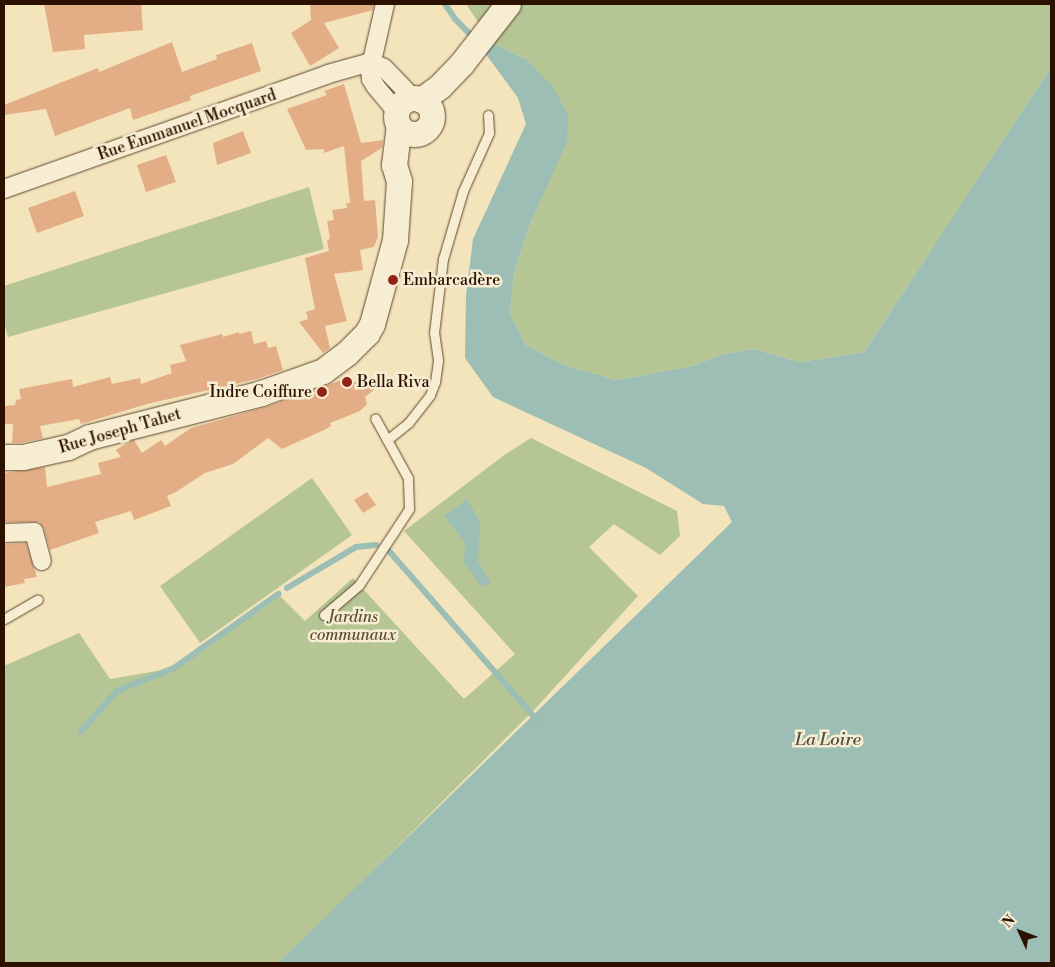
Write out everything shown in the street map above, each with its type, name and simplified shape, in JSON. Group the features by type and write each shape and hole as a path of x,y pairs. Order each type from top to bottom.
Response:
{"street":[{"path":"385,4 371,62 377,64 397,79 414,114 452,89 460,75 466,58 508,4"},
{"name":"Rue Emmanuel Mocquard","path":"4,188 328,74 371,62"},
{"name":"Rue Joseph Tahet","path":"4,457 23,456 68,447 89,437 293,383 323,371 347,353 372,324 395,240 399,181 394,165 414,114"},
{"path":"4,533 34,532 42,561"}],"lane":[{"path":"387,440 409,422 430,395 435,382 438,360 434,328 443,259 463,191 489,133 488,115"},
{"path":"324,615 359,585 409,509 408,478 375,418"},
{"path":"4,619 38,598"}],"green space":[{"path":"466,4 1051,4 1051,67 864,352 800,362 754,349 724,354 692,366 616,380 564,365 526,345 510,314 514,273 532,219 526,59 492,43"},
{"path":"309,187 324,249 8,337 4,322 4,286"},
{"name":"Jardins communaux","path":"531,438 677,511 680,536 660,555 614,524 589,547 638,596 534,710 298,946 278,963 4,963 4,666 79,633 110,679 174,668 278,594 305,621 353,578 464,699 515,654 404,531 507,453"},
{"path":"312,478 352,535 200,643 160,586"}],"water":[{"name":"La Loire","path":"492,43 526,59 553,87 568,115 567,142 532,219 514,273 510,314 526,345 564,365 616,380 692,366 724,354 754,349 800,362 864,352 1051,67 1051,963 278,963 732,522 724,506 703,504 646,468 493,397 465,358 466,295 473,239 526,124 518,98 485,53"},
{"path":"467,499 480,522 478,561 491,583 481,586 464,563 465,542 444,516"}],"building":[{"path":"44,4 141,4 143,30 84,35 85,49 53,52"},
{"path":"310,4 374,4 373,10 324,23 339,48 310,66 291,33 311,20"},
{"path":"172,42 182,72 217,59 216,55 252,43 261,71 190,96 191,100 133,120 130,108 55,136 46,109 4,115 4,105 98,68 99,72"},
{"path":"344,84 361,143 383,140 382,148 361,161 364,201 375,200 378,237 374,247 360,250 363,270 334,274 347,321 325,326 330,348 323,353 299,322 308,319 306,312 315,309 305,258 329,251 327,240 330,239 327,221 334,220 332,210 347,208 346,203 350,203 344,146 324,153 324,149 306,150 287,109 327,95 324,91"},
{"path":"243,131 251,153 217,165 213,143"},
{"path":"166,155 176,182 146,192 137,165"},
{"path":"75,191 84,216 37,233 28,208"},
{"path":"251,331 254,344 266,341 268,348 276,346 283,370 257,379 147,404 81,424 79,419 40,426 43,438 12,443 13,424 4,424 4,406 15,405 16,400 21,399 19,389 72,379 73,387 110,377 112,384 140,378 141,384 172,373 170,365 186,361 180,345 222,334 223,337 239,332 239,334"},
{"path":"350,377 353,383 360,380 375,389 365,397 367,404 360,411 330,423 331,426 324,430 282,449 268,438 233,464 205,473 167,496 171,506 134,520 131,511 95,522 99,533 50,550 44,529 39,522 4,522 4,473 45,467 47,487 101,474 98,463 121,457 116,450 130,441 134,440 142,453 161,440 165,446 191,428 266,407"},
{"path":"367,492 376,505 363,513 354,500"},
{"path":"26,543 37,577 24,579 25,583 4,587 4,544"}],"waterway":[{"path":"445,4 455,19 475,39"},
{"path":"287,588 356,547 376,545"},
{"path":"389,551 538,721"},
{"path":"81,731 117,691 174,668 278,594"}],"place":[{"name":"Embarcadère","path":"393,280"},
{"name":"Bella Riva","path":"347,382"},
{"name":"Indre Coiffure","path":"322,392"}]}
